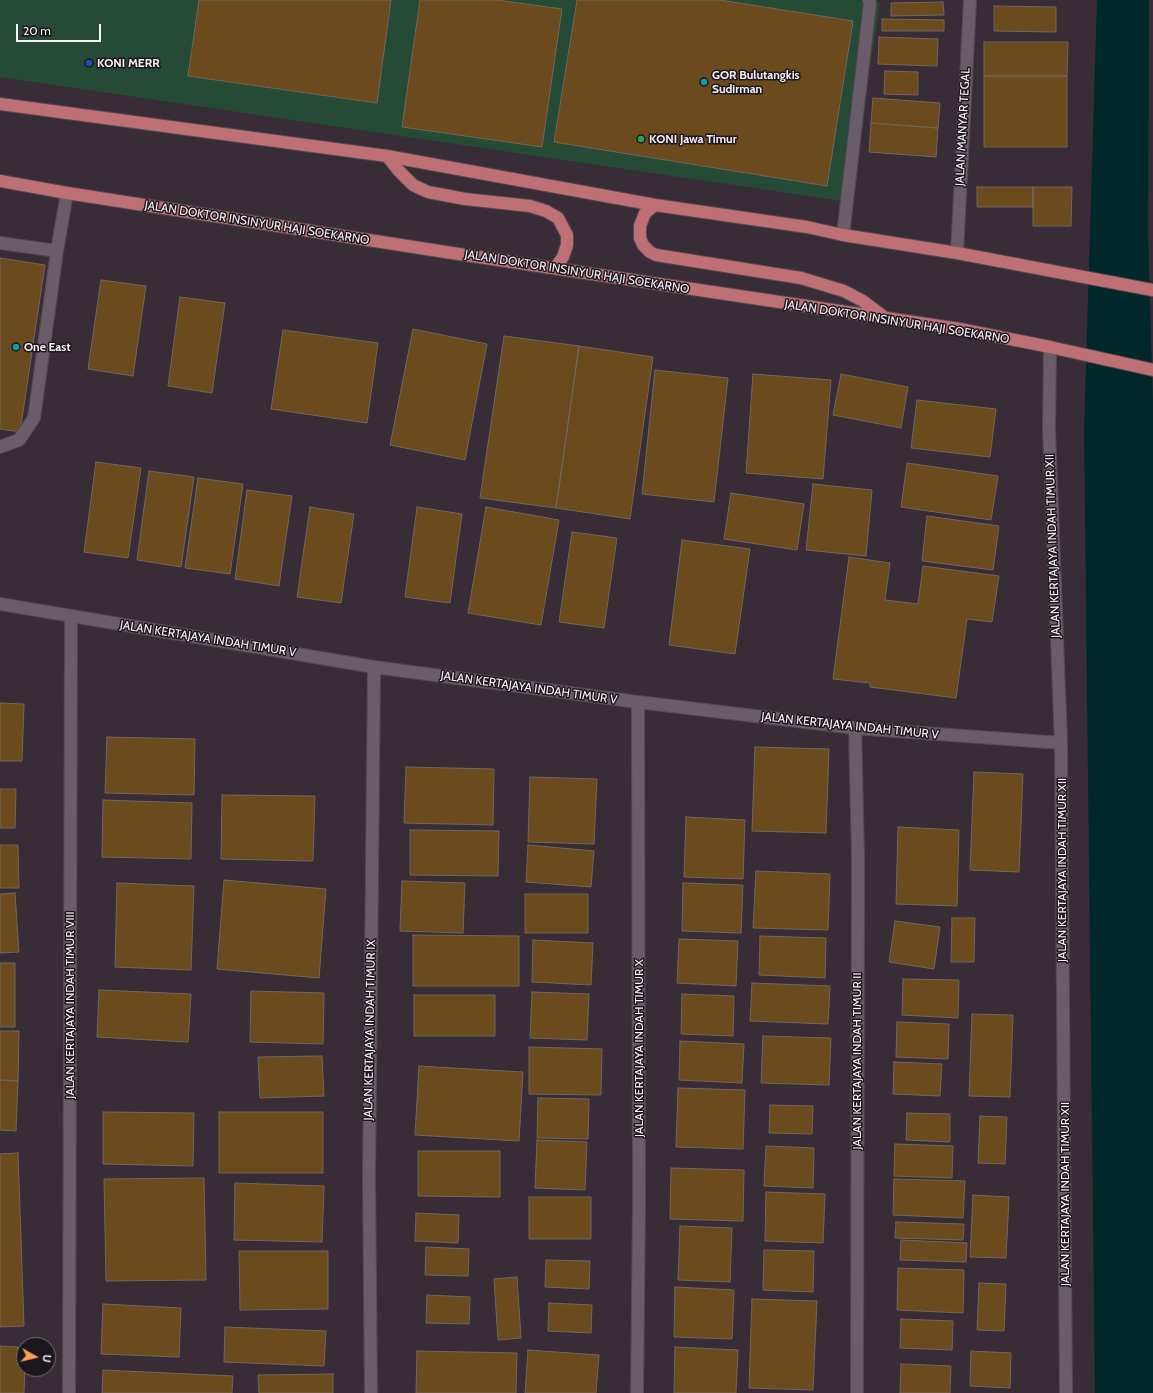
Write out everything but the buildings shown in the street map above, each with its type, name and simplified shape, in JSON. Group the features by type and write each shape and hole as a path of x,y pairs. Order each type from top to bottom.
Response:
{"main road":[{"path":"0,104 387,156 655,205 807,227 843,235 957,253 1153,290"},
{"path":"387,156 413,185 428,192 465,199 530,206 546,211 558,218 567,235 567,245 563,257 555,268"},
{"name":"JALAN DOKTOR INSINYUR HAJI SOEKARNO","path":"0,181 67,193 960,330 1050,347 1153,370"},
{"path":"655,205 645,213 640,226 640,238 650,252 656,256 801,278 844,291 863,301 885,318"}],"street":[{"path":"843,235 869,0"},
{"name":"JALAN MANYAR TEGAL","path":"957,253 970,0"},
{"path":"0,447 19,440 34,418 57,251 67,193"},
{"path":"0,243 57,251"},
{"name":"JALAN KERTAJAYA INDAH TIMUR XII","path":"1050,347 1049,431 1061,743 1066,1393"},
{"name":"JALAN KERTAJAYA INDAH TIMUR V","path":"0,604 374,667 638,702 855,728 1061,743"},
{"name":"JALAN KERTAJAYA INDAH TIMUR VIII","path":"69,1393 71,616"},
{"name":"JALAN KERTAJAYA INDAH TIMUR IX","path":"371,1393 369,1178 374,667"},
{"name":"JALAN KERTAJAYA INDAH TIMUR X","path":"637,1393 639,1204 638,702"},
{"name":"JALAN KERTAJAYA INDAH TIMUR II","path":"855,728 858,857 857,1393"}],"shaded area":[{"name":"KONI Jawa Timur","path":"0,0 858,0 880,3 849,202 0,77"},
{"path":"1097,0 1149,0 1148,234 1153,404 1153,1393 1095,1393 1084,430"}],"place":[{"name":"KONI MERR","path":"89,63"},
{"name":"GOR Bulutangkis Sudirman","path":"704,82"},
{"name":"KONI Jawa Timur","path":"641,139"},
{"name":"One East","path":"16,347"}]}
